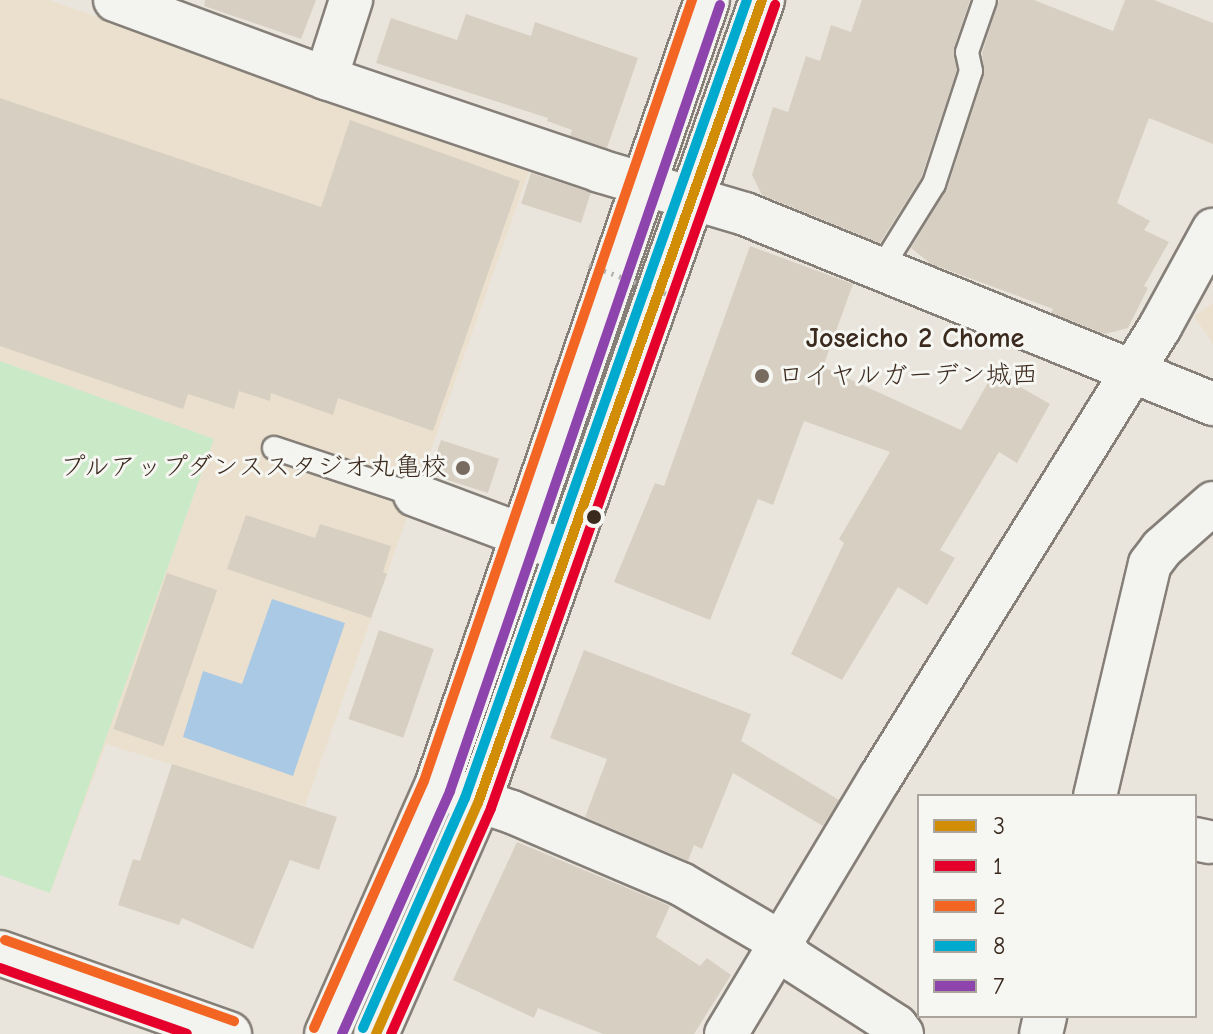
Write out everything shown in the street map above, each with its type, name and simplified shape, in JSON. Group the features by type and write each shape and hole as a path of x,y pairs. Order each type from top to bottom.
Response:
{"main road":[{"path":"327,1034 437,786 707,0"},
{"path":"376,1034 478,803 694,201 762,0"},
{"path":"0,953 229,1034"}],"street":[{"path":"115,0 326,78 642,185 745,214 1213,404"},
{"path":"326,78 351,0"},
{"path":"726,1034 1160,327 1213,230"},
{"path":"415,495 566,551"},
{"path":"1095,794 1150,564 1162,548 1213,503"},
{"path":"437,786 478,803 512,812 681,884 782,943 792,959 896,1026 902,1034"}],"lane":[{"path":"881,269 934,184 971,71 967,52 985,0"},
{"path":"274,448 415,495"}],"path":[{"path":"589,265 686,301"}],"shaded area":[{"path":"0,0 49,0 530,169 305,806 106,744 50,893 0,875"},
{"path":"1213,303 1213,344 1194,316"}],"green space":[{"path":"0,361 214,439 50,893 0,875"}],"water":[{"path":"272,599 345,623 293,776 183,737 203,671 242,684"}],"building":[{"path":"205,0 316,0 301,39 204,6"},
{"path":"862,0 970,0 954,48 957,70 921,178 880,243 762,195 752,175 773,107 788,112 806,56 820,61 831,25 851,32"},
{"path":"999,0 1034,0 1113,31 1125,0 1154,0 1213,23 1213,144 1149,118 1117,203 1150,221 1144,230 1169,242 1144,286 1148,288 1128,328 1105,334 1051,313 1053,309 931,264 911,248 947,189 984,75 982,53"},
{"path":"466,14 531,36 535,22 638,58 607,148 570,136 572,130 547,121 548,118 376,63 391,18 457,40"},
{"path":"0,98 321,207 350,120 520,181 433,431 338,398 333,415 271,393 270,401 239,391 234,409 188,394 183,409 0,346"},
{"path":"531,173 591,192 581,223 521,203"},
{"path":"750,246 853,284 823,367 961,430 994,372 1050,404 1017,463 999,452 940,550 955,558 927,605 898,587 842,680 791,654 844,543 839,539 890,452 804,421 773,505 758,499 710,620 614,582 655,483 664,486"},
{"name":"プルアップダンススタジオ丸亀校","path":"441,440 499,459 488,493 430,474"},
{"path":"246,515 315,538 320,524 391,546 383,572 387,574 371,618 227,569"},
{"path":"167,573 217,590 163,746 113,729"},
{"path":"379,630 434,649 403,738 348,719"},
{"path":"584,650 751,714 741,741 839,800 823,826 733,773 702,849 694,845 688,861 585,817 607,759 550,738"},
{"path":"172,764 337,817 319,870 290,860 253,949 182,918 179,925 118,905 133,859 140,861"},
{"path":"517,842 670,906 656,937 700,966 707,958 731,975 694,1034 603,1034 538,1008 534,1018 453,980"}],"transit line":[{"name":"2","path":"314,1028 424,781 692,0"},
{"name":"8","path":"363,1028 465,798 747,0"},
{"name":"3","path":"376,1034 478,803 762,0"},
{"name":"7","path":"342,1034 450,791 720,5"},
{"name":"1","path":"391,1034 491,808 775,5"},
{"name":"2","path":"5,940 234,1021"},
{"name":"1","path":"0,968 187,1034"}],"place":[{"name":"ロイヤルガーデン城西","path":"762,376"},
{"name":"プルアップダンススタジオ丸亀校","path":"463,468"}],"district":[{"name":"Joseicho 2 Chome","path":"915,338"}]}
